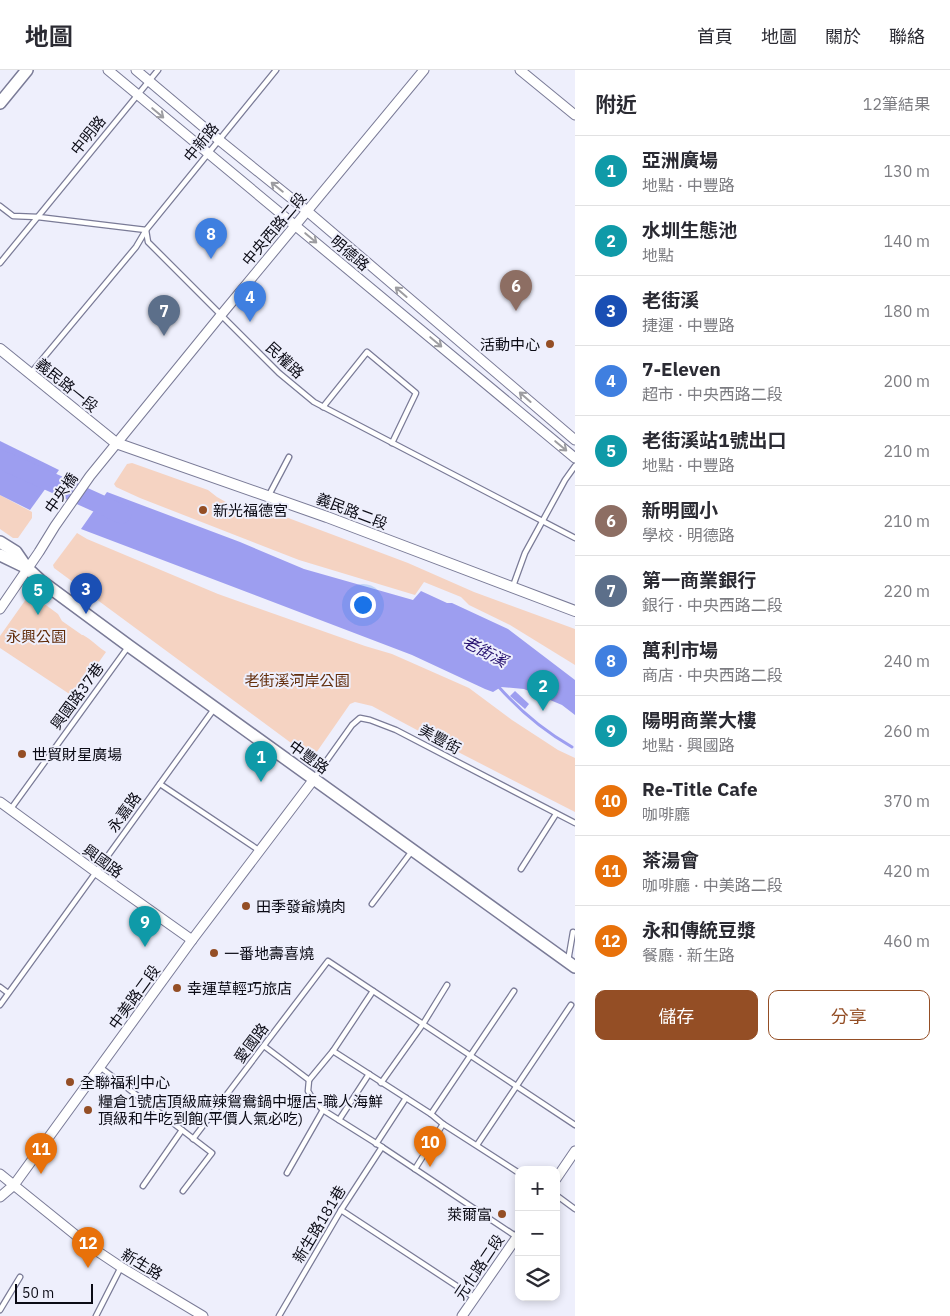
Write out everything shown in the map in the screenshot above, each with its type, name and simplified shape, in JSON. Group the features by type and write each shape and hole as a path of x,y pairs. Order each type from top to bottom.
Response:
{"main road":[{"path":"0,103 27,70"},
{"name":"中豐路","path":"0,542 16,552 27,568 41,581 572,965"},
{"name":"中豐路","path":"0,555 27,568"}],"street":[{"name":"明德路","path":"108,70 575,458"},
{"name":"明德路","path":"136,70 307,211 575,440"},
{"name":"中央西路二段","path":"90,476 424,70"},
{"path":"520,70 575,115"},
{"name":"義民路一段","path":"0,349 116,443"},
{"name":"義民路二段","path":"116,443 327,517 575,611"},
{"name":"中央橋","path":"27,568 90,476"},
{"path":"0,609 27,568"},
{"name":"中美路二段","path":"0,1197 14,1185 192,940 314,778"},
{"name":"興國路","path":"0,802 192,940"},
{"path":"560,1173 575,1151"},
{"name":"新生路","path":"0,1174 88,1246 201,1316"},
{"name":"元化路二段","path":"462,1316 515,1239"}],"lane":[{"name":"中明路","path":"0,263 158,70"},
{"name":"中新路","path":"30,374 136,247 146,230 276,70"},
{"path":"0,206 13,216 38,217 146,230"},
{"name":"民權路","path":"146,230 148,242 279,373 314,402 575,538"},
{"path":"323,407 367,352 416,393 392,443"},
{"path":"269,496 289,457"},
{"path":"512,587 525,553 565,480 575,466"},
{"name":"興國路37巷","path":"10,810 129,646"},
{"name":"永嘉路","path":"0,1004 215,708"},
{"name":"美豐街","path":"314,778 352,724 360,718 396,730 575,823"},
{"path":"160,784 260,851"},
{"path":"521,869 556,814"},
{"path":"372,904 413,850"},
{"path":"572,965 573,932"},
{"name":"愛國路","path":"193,1139 328,961 373,991"},
{"path":"382,1083 447,985"},
{"path":"0,987 8,993"},
{"path":"515,1233 323,1110 308,1091 310,1080 333,1051 373,991 575,1126"},
{"path":"431,1114 514,991"},
{"path":"477,1145 571,1006"},
{"path":"264,1046 310,1080"},
{"path":"333,1051 515,1170"},
{"path":"100,1067 212,1153 182,1191"},
{"path":"338,1120 368,1074"},
{"path":"376,1144 406,1098"},
{"path":"288,1173 323,1110"},
{"path":"415,1170 443,1124"},
{"path":"143,1186 182,1130"},
{"name":"新生路181巷","path":"279,1316 341,1210 382,1147"},
{"path":"560,1198 575,1209"},
{"path":"341,1210 475,1298"},
{"path":"96,1316 121,1267"},
{"path":"0,1310 20,1277"}],"green space":[{"path":"132,463 208,490 231,505 260,513 283,516 408,563 474,592 575,629 575,665 510,625 469,605 461,597 424,582 415,595 299,560 116,487 114,484 127,464"},
{"path":"0,495 32,512 32,518 18,538 13,538 0,529"},
{"name":"老街溪河岸公園","path":"77,533 87,539 218,594 392,654 469,688 512,720 558,750 575,758 575,812 372,706 355,702 350,704 316,753 306,754 54,568 53,565"},
{"name":"永興公園","path":"29,595 35,597 58,614 62,621 106,652 74,697 0,648 0,636"}],"water":[{"path":"0,441 59,470 30,510 0,495"},
{"path":"107,492 240,542 304,569 413,600 421,591 508,629 575,680 575,715 562,705 524,689 501,687 493,692 485,689 412,655 81,529"},
{"path":"515,691 529,704 525,709 510,696"}],"waterway":[{"name":"老街溪","path":"0,459 122,514"},
{"path":"498,686 532,720 572,747"}],"place":[{"name":"萬利市場","path":"211,259"},
{"name":"新明國小","path":"516,311"},
{"name":"7-Eleven","path":"250,322"},
{"name":"第一商業銀行","path":"164,336"},
{"name":"活動中心","path":"550,344"},
{"name":"新光福德宮","path":"203,510"},
{"name":"老街溪","path":"86,614"},
{"name":"老街溪站1號出口","path":"38,615"},
{"name":"水圳生態池","path":"543,711"},
{"name":"世貿財星廣場","path":"22,754"},
{"name":"亞洲廣場","path":"261,782"},
{"name":"田季發爺燒肉","path":"246,906"},
{"name":"陽明商業大樓","path":"145,947"},
{"name":"一番地壽喜燒","path":"214,953"},
{"name":"幸運草輕巧旅店","path":"177,988"},
{"name":"全聯福利中心","path":"70,1082"},
{"name":"糧倉1號店頂級麻辣鴛鴦鍋中壢店-職人海鮮 頂級和牛吃到飽(平價人氣必吃)","path":"88,1110"},
{"name":"Re-Title Cafe","path":"430,1167"},
{"name":"茶湯會","path":"41,1174"},
{"name":"萊爾富","path":"502,1214"},
{"name":"永和傳統豆漿","path":"88,1268"}]}
